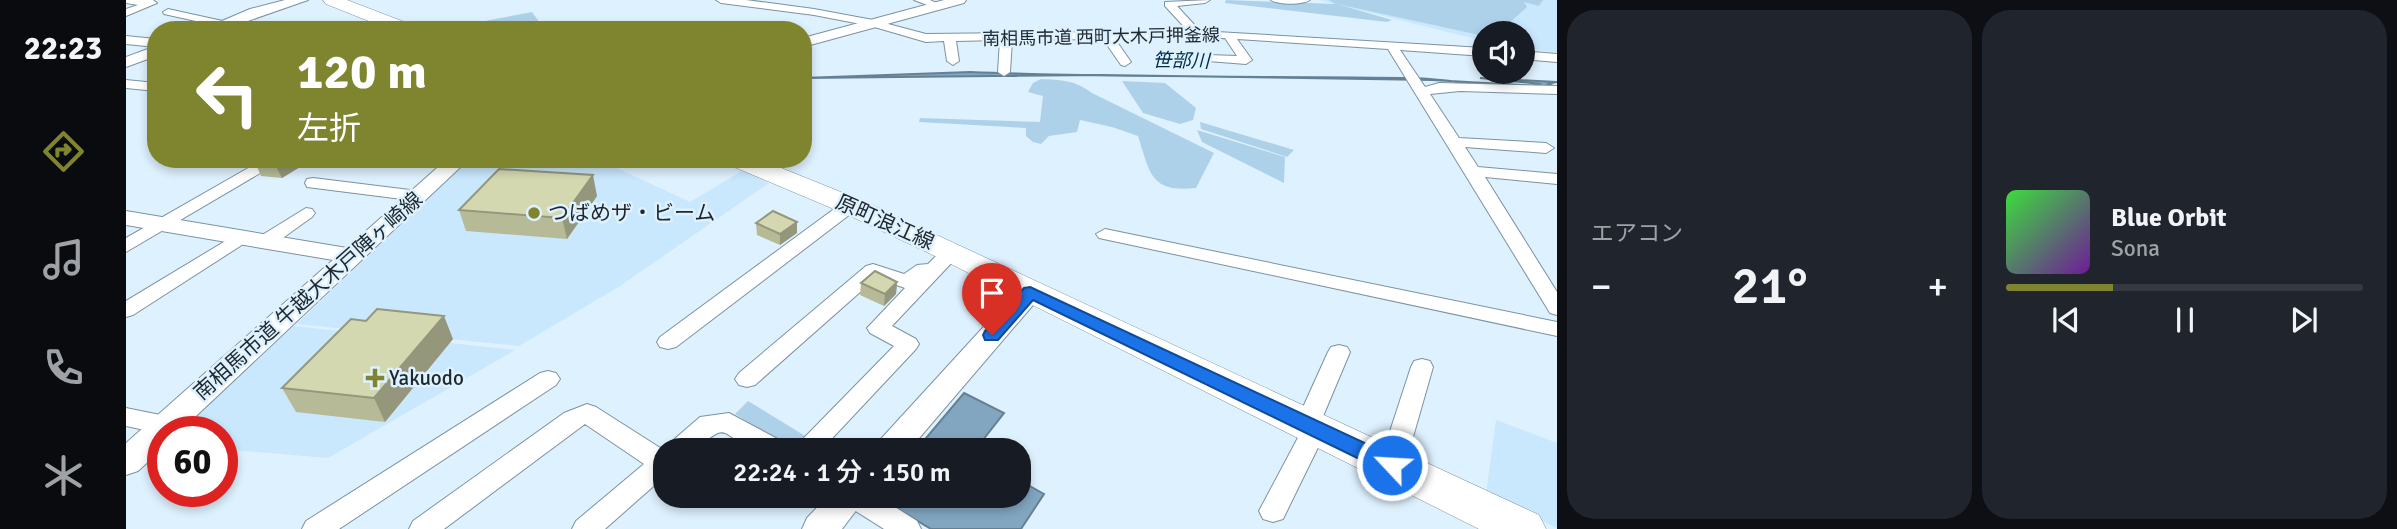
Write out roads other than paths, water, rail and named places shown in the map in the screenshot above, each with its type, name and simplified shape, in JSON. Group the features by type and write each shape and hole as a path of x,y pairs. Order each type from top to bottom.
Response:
{"main road":[{"path":"332,0 385,21"},
{"name":"原町浪江線","path":"758,168 850,205 948,251 1523,529"}],"street":[{"path":"126,13 152,3 127,0"},
{"path":"231,21 270,7 301,0"},
{"name":"南相馬市道 西町大木戸押釜線","path":"721,0 792,8 877,24 918,37 950,39 1172,33 1472,51"},
{"path":"919,0 938,6"},
{"path":"812,41 959,0"},
{"path":"1197,34 1169,4 1205,0"},
{"path":"1276,0 1305,0"},
{"path":"168,12 209,21"},
{"path":"1172,33 1182,48"},
{"path":"1106,35 1125,62"},
{"path":"1212,58 1246,60 1230,35"},
{"path":"1004,72 1006,37"},
{"path":"950,39 953,61"},
{"path":"126,40 147,42"},
{"path":"1391,45 1452,142 1549,284 1557,308"},
{"path":"126,62 147,54"},
{"path":"1535,56 1557,58"},
{"path":"126,84 147,86"},
{"path":"1421,90 1439,87 1557,90"},
{"path":"1452,142 1546,148"},
{"path":"126,246 260,168"},
{"name":"南相馬市道 牛越大木戸陣ヶ崎線","path":"176,416 449,168"},
{"path":"1473,171 1557,179"},
{"path":"313,183 418,196"},
{"path":"668,342 850,205"},
{"path":"266,241 306,214"},
{"path":"126,218 353,256"},
{"path":"1105,234 1557,329"},
{"path":"126,310 242,237"},
{"path":"747,379 873,270 907,282 948,251"},
{"path":"817,438 908,344 878,328 948,251"},
{"path":"901,438 1030,292"},
{"path":"1273,512 1311,427 1339,352"},
{"path":"1392,465 1422,367"},
{"path":"316,529 548,379"},
{"path":"423,529 573,419 587,413 653,449"},
{"path":"126,416 147,421"},
{"path":"693,438 709,424 729,422 756,438"},
{"name":"南相馬市道 牛越大木戸陣ヶ崎線","path":"126,462 147,443"},
{"path":"586,529 653,472"},
{"path":"820,529 840,508"},
{"path":"873,508 907,529"}],"place":[{"name":"つばめザ・ビーム","path":"534,213"},
{"name":"Yakuodo","path":"375,378"}],"water label":[{"name":"笹部川","path":"1181,60"}]}
